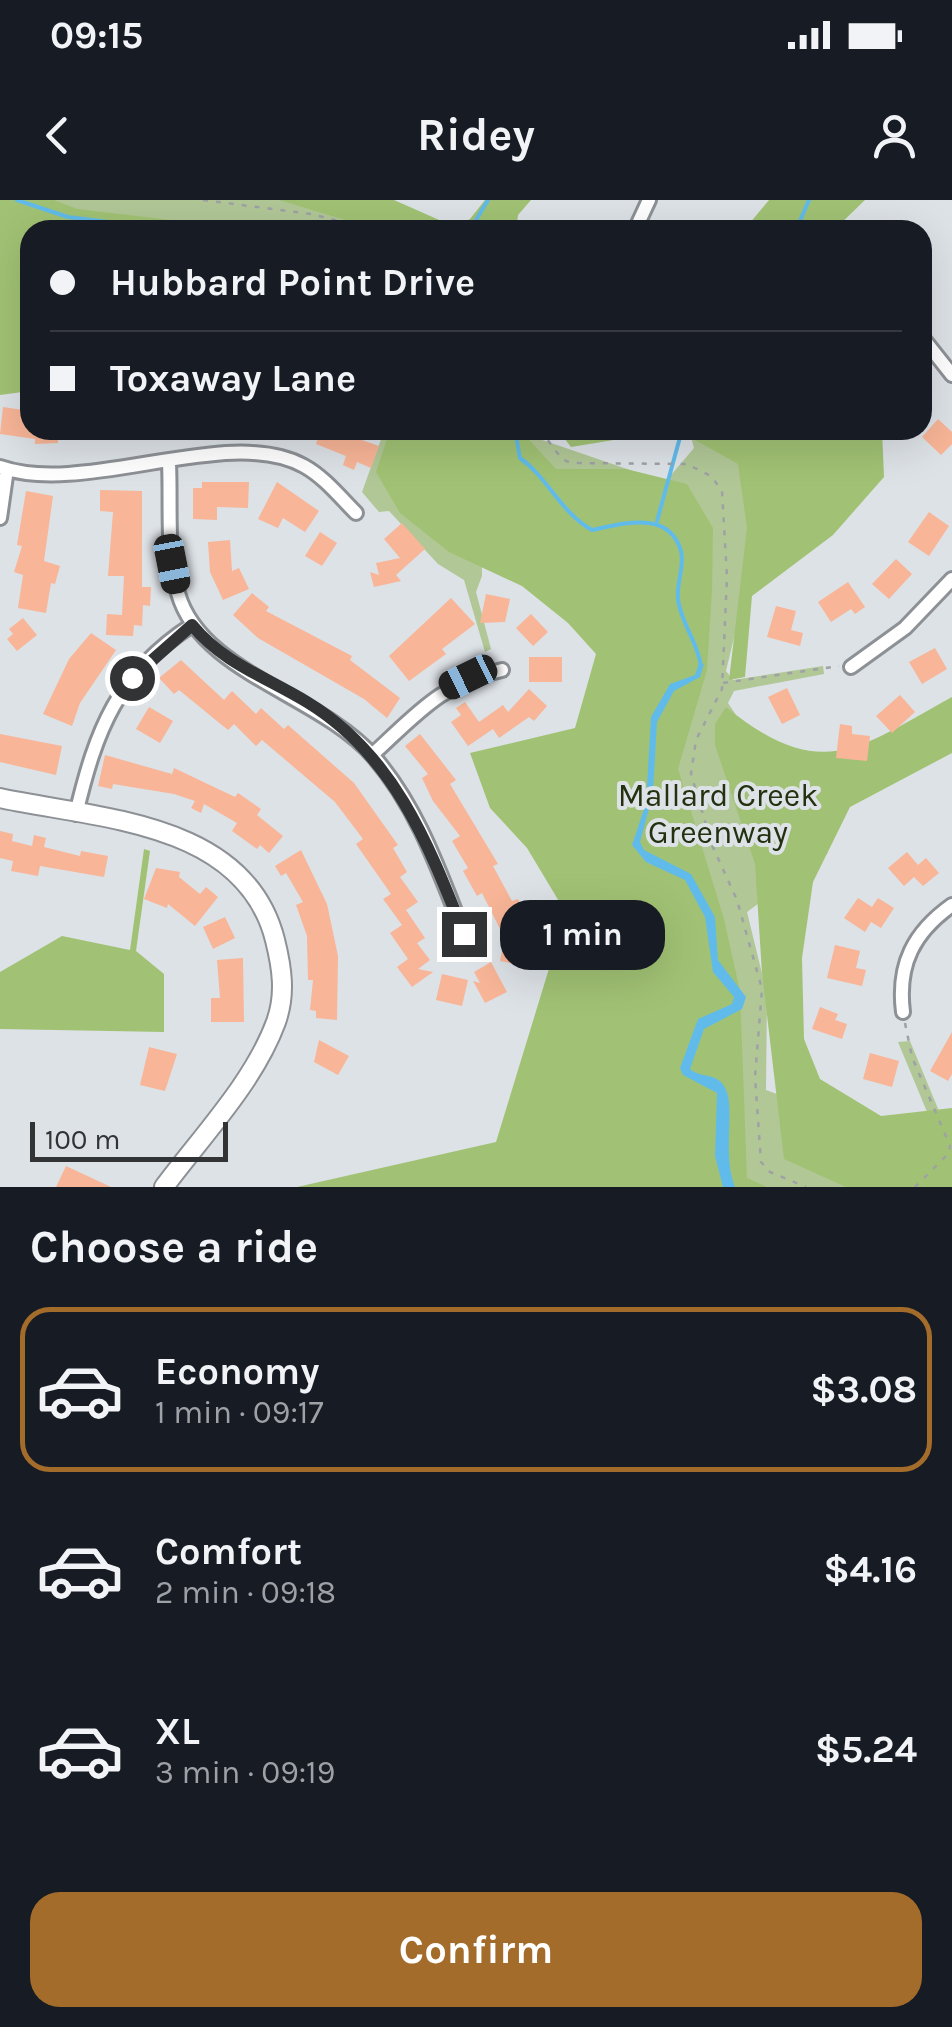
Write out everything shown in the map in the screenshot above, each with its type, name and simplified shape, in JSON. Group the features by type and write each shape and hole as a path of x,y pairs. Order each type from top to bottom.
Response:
{"main road":[{"path":"0,798 181,838 223,860 258,896 279,956 283,996 276,1024 252,1067 164,1187"}],"street":[{"path":"932,350 952,374"},
{"path":"0,518 3,468 39,474 260,453 307,467 356,513"},
{"path":"169,463 172,564 178,594 192,625 230,662 310,704 372,755 424,833 464,934"},
{"path":"851,666 906,628 952,579"},
{"path":"76,814 94,739 116,697 149,659 192,625"},
{"path":"372,755 445,688 468,677 502,670"},
{"path":"903,1012 901,989 908,954 922,930 952,905"}],"path":[{"path":"203,200 334,220"},
{"path":"547,440 562,460 571,463 687,464 711,476 722,490 727,576 722,684 692,753 692,785 737,900 762,989 755,1076 759,1156 770,1172 806,1187"},
{"path":"722,684 827,666 851,666"},
{"path":"903,1012 912,1057 950,1146 949,1154 915,1187"}],"green space":[{"path":"0,200 54,200 77,209 171,220 20,220 20,392 0,395"},
{"path":"17,200 337,200 373,220 26,220"},
{"path":"279,200 394,200 439,220 345,220"},
{"path":"485,200 531,200 517,220 468,220"},
{"path":"769,200 865,200 844,220 752,220"},
{"name":"Mallard Creek Greenway","path":"381,440 542,440 665,482 694,448 692,440 817,440 754,554 726,671 733,680 823,666 824,674 734,691 728,703 828,853 747,912 767,994 766,1090 945,1155 898,1042 910,1041 948,1133 952,1187 734,1187 654,711 481,494 482,576 476,592 491,649 485,652 464,580 438,564 389,511 379,512 362,492"},
{"path":"387,440 529,440 556,469 626,469 687,484 713,528 707,670 678,769 724,919 740,991 747,1178 767,1187 297,1187 496,1142 566,913 527,848 490,808 470,753 575,728 596,654 568,623 522,586 449,552 400,513 376,472"},
{"path":"566,440 614,440 571,447"},
{"path":"695,440 882,440 884,477 833,535 752,596 745,677 729,680 747,528 738,464"},
{"path":"952,697 952,753 850,807 813,882 802,958 804,1039 820,1079 881,1116 952,1108 952,1187 846,1187 784,1159 762,973 755,864 715,745 715,724 726,707 759,731 788,745 814,751 839,750 890,731"},
{"path":"144,849 150,851 136,951 164,974 164,1032 0,1029 0,972 62,936 130,950"}],"water":[{"path":"699,663 704,664 700,677 674,691 657,722 653,794 640,842 644,850 691,874 715,917 718,960 746,997 742,1009 704,1029 690,1069 717,1079 728,1095 729,1159 735,1187 723,1187 715,1156 717,1093 683,1075 680,1068 698,1019 732,1004 734,997 713,972 705,917 685,880 646,862 632,845 646,803 651,717 670,684 695,675"}],"building":[{"path":"3,407 20,410 20,437 0,434"},
{"path":"938,419 952,432 952,444 941,455 925,440 932,440 932,426"},
{"path":"35,440 58,440 58,443 35,444"},
{"path":"317,440 362,440 379,446 371,468 357,462 354,470 343,465 346,456 316,444"},
{"path":"202,482 249,482 248,508 217,507 217,520 193,519 193,488 202,488"},
{"path":"277,482 319,511 305,532 283,518 278,528 258,519"},
{"path":"100,490 142,491 142,587 151,587 150,606 143,605 142,626 134,625 133,636 106,635 107,614 122,615 124,576 108,576 113,512 100,511"},
{"path":"26,491 53,496 44,561 60,566 55,584 51,583 46,613 18,608 23,575 14,572 22,546 17,545"},
{"path":"929,512 949,526 929,556 908,542"},
{"path":"402,523 425,549 396,575 401,581 374,587 370,572 379,575 376,563 400,558 384,539"},
{"path":"320,532 337,543 322,566 305,556"},
{"path":"230,540 232,571 239,568 249,589 223,600 210,572 208,542"},
{"path":"896,559 912,574 889,599 872,584"},
{"path":"848,582 865,607 855,614 851,609 831,622 818,602"},
{"path":"252,593 269,607 266,611 352,656 350,660 400,698 387,718 364,699 258,638 233,615"},
{"path":"486,594 510,599 505,622 480,623"},
{"path":"451,598 475,624 442,649 446,654 409,681 389,656"},
{"path":"776,606 796,611 791,630 803,633 800,646 767,637"},
{"path":"531,614 548,632 533,646 516,628"},
{"path":"23,618 37,635 17,651 7,639 13,634 9,629"},
{"path":"91,633 116,650 80,703 72,726 43,714 69,659"},
{"path":"935,648 947,669 922,684 909,662"},
{"path":"529,657 562,657 562,682 529,682"},
{"path":"181,660 224,700 232,691 256,714 261,708 284,729 288,725 354,783 398,845 393,848 407,872 400,877 418,902 406,910 425,938 417,943 430,960 418,969 433,972 412,987 397,967 408,959 390,933 402,925 383,899 391,894 356,844 363,839 335,802 262,740 256,746 234,724 228,730 179,690 174,694 159,678"},
{"path":"787,688 800,715 782,724 768,697"},
{"path":"529,689 547,706 534,721 529,717 499,738 493,729 468,746 451,722 461,715 456,708 465,702 479,722 503,705 508,712"},
{"path":"900,695 915,712 892,733 876,716"},
{"path":"149,707 173,721 160,743 136,729"},
{"path":"840,724 852,726 852,734 870,736 867,761 836,758"},
{"path":"0,734 62,746 56,775 0,762"},
{"path":"420,734 456,780 450,784 498,864 493,866 512,901 518,899 527,920 501,931 482,893 477,896 463,871 468,868 452,841 460,836 433,801 422,778 428,774 405,746"},
{"path":"105,755 172,774 174,768 235,797 238,793 261,809 257,815 283,836 269,853 232,831 237,823 204,804 201,813 191,808 195,801 174,794 113,784 112,789 98,786"},
{"path":"0,831 13,834 12,841 32,846 34,835 46,838 44,847 80,856 81,851 108,856 104,877 40,866 38,876 11,871 13,861 0,858"},
{"path":"301,850 327,904 338,956 337,1020 316,1018 316,1011 310,1010 313,980 308,980 307,936 296,905 303,902 286,873 281,876 275,866"},
{"path":"907,852 918,865 926,858 939,873 923,886 914,877 904,886 888,868"},
{"path":"156,868 180,872 179,877 200,894 206,887 218,897 195,926 168,904 167,908 144,899"},
{"path":"858,898 872,907 878,898 894,908 881,928 871,922 865,932 844,918"},
{"path":"225,917 235,938 213,949 203,927"},
{"path":"504,940 528,945 524,966 500,961"},
{"path":"835,945 860,951 856,968 866,970 862,986 827,978"},
{"path":"243,958 244,1022 211,1022 211,998 220,998 217,960"},
{"path":"491,962 507,992 485,1003 473,981 480,983 474,972"},
{"path":"442,974 468,980 462,1006 436,1000"},
{"path":"820,1007 838,1014 835,1020 847,1024 842,1039 812,1029"},
{"path":"952,1032 952,1074 948,1081 930,1071"},
{"path":"319,1040 349,1056 338,1075 314,1062"},
{"path":"149,1047 177,1054 165,1091 140,1085"},
{"path":"870,1053 899,1061 892,1087 863,1079"},
{"path":"66,1166 111,1187 56,1187"}],"waterway":[{"path":"17,200 68,217 92,220"},
{"path":"476,220 488,200"},
{"path":"800,220 809,200"},
{"path":"517,440 520,458 592,530 643,522 666,529 675,538 682,557 679,607 701,666"},
{"path":"657,521 679,440"}],"route":[{"path":"132,678 192,625 230,662 310,704 347,732 372,755 424,833 464,934"}]}
